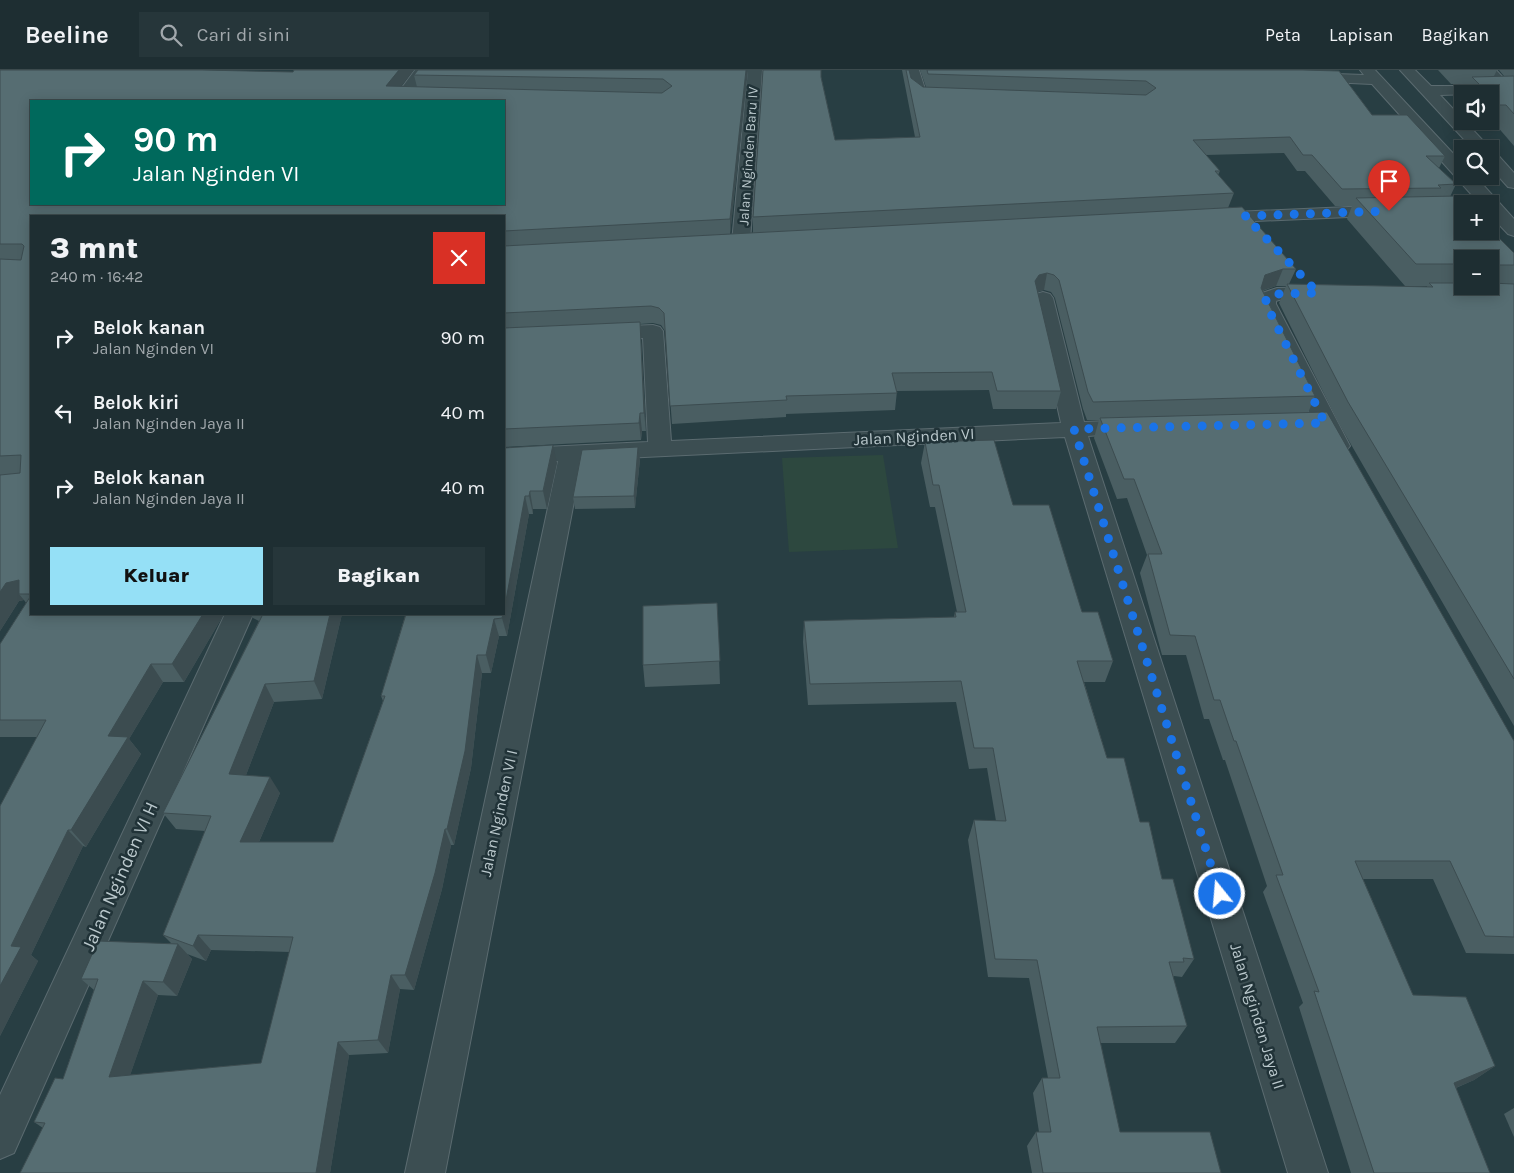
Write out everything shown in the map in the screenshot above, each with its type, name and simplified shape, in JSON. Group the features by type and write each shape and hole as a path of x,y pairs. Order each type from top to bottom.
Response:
{"street":[{"path":"402,99 422,70"},
{"name":"Jalan Nginden Baru IV","path":"741,242 755,70"},
{"path":"912,70 917,91 921,95 956,97"},
{"path":"1407,70 1473,140"},
{"path":"1427,91 1502,90 1502,84 1488,70"},
{"path":"1297,77 1371,75 1454,164"},
{"path":"402,99 424,96"},
{"path":"1499,166 1512,178"},
{"path":"1473,185 1482,195"},
{"path":"1196,218 1371,211 1454,211"},
{"path":"1499,214 1514,230"},
{"path":"1245,216 1263,234"},
{"path":"722,243 761,241"},
{"path":"1319,288 1276,294 1266,298 1266,304 1315,423 1349,466"},
{"name":"Jalan Nginden Jaya II","path":"1044,298 1074,429 1308,1173"},
{"path":"586,333 653,331 660,449"},
{"name":"Jalan Nginden VI","path":"505,456 1151,427"},
{"name":"Jalan Nginden VI I","path":"425,1173 572,453"},
{"name":"Jalan Nginden VI H","path":"0,1139 239,615"}],"green space":[{"path":"883,455 898,548 789,552 782,458"}],"building":[{"path":"0,70 293,72 294,70 399,70 386,86 662,93 672,86 663,79 414,75 418,70 746,70 730,219 505,231 505,215 30,215 30,597 29,594 19,594 19,580 6,583 0,592 0,475 20,473 21,455 0,456 0,259 21,260 24,246 22,244 0,244"},
{"path":"763,70 821,70 835,140 920,137 906,70 909,70 911,78 923,87 1146,95 1156,88 1146,81 928,74 927,70 1339,71 1372,115 1407,115 1445,156 1426,156 1454,182 1454,184 1438,185 1441,188 1342,189 1312,155 1303,155 1290,137 1193,140 1220,171 1215,171 1234,193 753,217"},
{"path":"1514,76 1514,114 1506,105 1499,104 1499,85 1480,85 1472,77"},
{"path":"1454,196 1454,240 1499,240 1499,238 1514,253 1514,265 1499,265 1499,250 1454,250 1454,264 1416,264 1356,198"},
{"path":"1242,207 1296,269 1283,269 1265,275 1261,288 1315,396 1093,402 1088,392 1059,280 1054,275 1047,273 1039,275 1035,281 1061,391 997,391 992,372 892,373 897,393 786,396 787,400 670,406 664,313 659,308 651,306 505,313 505,246"},
{"path":"1429,283 1454,283 1454,295 1499,295 1499,283 1514,284 1514,679 1348,402 1287,284 1433,287"},
{"path":"640,322 644,413 640,413 639,423 505,429 505,328"},
{"path":"1327,412 1514,741 1514,937 1485,936 1450,861 1355,861 1413,995 1466,997 1495,1066 1454,1083 1490,1173 1374,1173 1314,991 1319,992 1276,875 1283,875 1236,741 1234,741 1220,700 1214,700 1195,636 1170,635 1148,554 1162,554 1134,479 1124,479 1100,418"},
{"path":"994,440 1013,505 1049,505 1082,612 1098,612 1113,661 1077,661 1107,758 1124,758 1140,822 1149,822 1162,879 1173,879 1194,959 1183,958 1184,962 1169,962 1187,1026 1097,1027 1120,1132 1210,1132 1221,1173 1043,1173 1036,1132 1051,1132 1042,1078 1060,1078 1037,960 995,959 974,820 1006,821 993,748 974,748 961,681 810,684 804,621 956,617 955,612 966,612 939,485 933,485 925,442"},
{"path":"553,445 543,491 530,491 529,496 525,496 505,606 505,448"},
{"path":"638,447 634,496 573,497 582,450"},
{"path":"30,597 30,615 202,615 172,664 151,664 108,736 128,737 71,830 68,830 11,946 21,947 0,986 0,806 46,720 0,720 0,644"},
{"path":"717,603 720,661 643,665 643,606"},
{"path":"262,615 330,615 314,681 265,684 229,774 270,777 240,842 333,842 385,696 381,696 406,615 503,615 502,618 494,619 486,655 477,655 465,751 447,829 445,829 435,873 405,975 391,975 378,1040 338,1042 316,1173 20,1173 45,1123 34,1122 55,1078 63,1079 98,979 81,979 98,941 178,944 163,982 143,981 109,1077 261,1063 293,937 198,935 193,946 163,935 211,816 163,813"}],"route":[{"path":"1220,894 1074,429 1325,423 1266,304 1266,298 1276,294 1318,293 1245,216 1389,211"}]}
